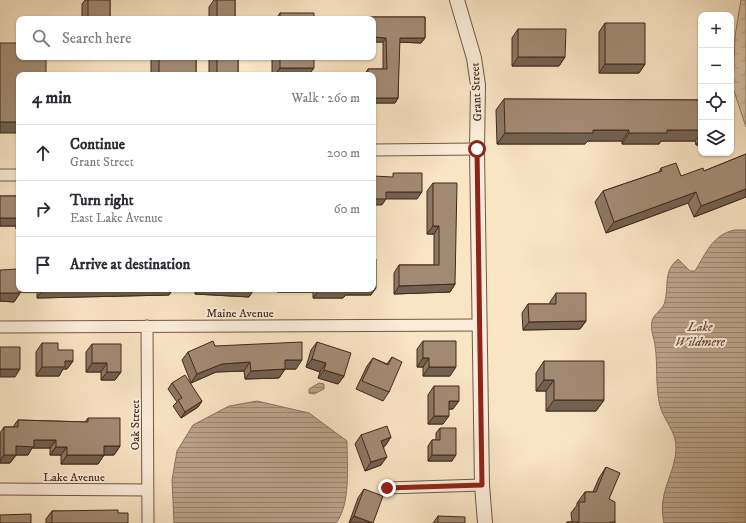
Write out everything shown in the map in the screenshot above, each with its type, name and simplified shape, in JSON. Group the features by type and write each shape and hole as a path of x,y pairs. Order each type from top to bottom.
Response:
{"street":[{"name":"Grant Street","path":"458,0 474,58 478,85 477,149 482,485 485,523"},
{"path":"376,150 477,149"},
{"path":"0,175 16,175"},
{"name":"Maine Avenue","path":"0,327 480,325"},
{"name":"Oak Street","path":"147,326 148,523"},
{"path":"387,488 482,485"},
{"name":"Lake Avenue","path":"0,489 148,490"}],"green space":[{"path":"741,0 746,0 746,127 734,91 735,36"}],"water":[{"name":"Lake Wildmere","path":"746,230 746,523 664,523 662,512 664,493 673,467 676,443 658,398 656,353 652,321 664,304 667,278 673,264 678,259 690,271 695,271 711,245 727,232"},
{"path":"319,383 324,384 324,389 314,394 309,393 309,389"},
{"path":"257,401 309,413 347,441 346,495 341,515 336,523 174,523 172,480 177,451 193,425 229,406"}],"building":[{"path":"88,0 110,0 110,16 88,16"},
{"path":"217,0 235,0 235,16 217,16"},
{"path":"280,13 314,13 314,16 280,16"},
{"path":"376,17 425,17 425,38 400,38 398,98 376,98 376,72 368,72 368,69 387,69 386,38 376,37"},
{"path":"605,23 645,23 645,64 605,64"},
{"path":"518,29 566,29 565,57 518,57"},
{"path":"0,43 16,43 16,60 46,60 46,72 16,72 16,122 0,122"},
{"path":"159,60 196,60 196,72 159,72"},
{"path":"217,60 238,60 238,72 217,72"},
{"path":"280,60 314,60 314,68 280,68"},
{"path":"504,99 698,100 698,130 667,130 667,133 629,133 629,130 593,130 593,133 505,133"},
{"path":"746,154 746,189 701,206 696,192 614,222 603,191 662,171 661,168 676,163 681,176 703,168 704,171"},
{"path":"393,173 422,173 422,192 386,192 386,199 376,199 376,176 393,177"},
{"path":"433,183 457,183 455,284 399,286 399,265 439,265 439,226 433,226"},
{"path":"0,196 16,196 16,218 0,218"},
{"path":"16,269 16,292 20,293 0,293 0,270"},
{"path":"556,293 586,293 586,321 529,322 528,304 556,304"},
{"path":"213,341 215,346 302,342 302,360 285,360 285,369 251,371 250,362 222,364 197,374 188,352"},
{"path":"423,341 456,341 456,367 429,367 429,358 423,358"},
{"path":"317,342 351,353 344,376 324,370 326,363 312,359"},
{"path":"42,343 58,343 58,350 73,350 73,361 65,361 65,367 42,367"},
{"path":"92,344 121,344 121,372 107,372 107,363 92,363"},
{"path":"0,347 20,347 20,369 0,369"},
{"path":"392,357 402,362 389,392 362,381 373,358 388,365"},
{"path":"544,361 604,361 604,400 554,400 554,380 544,380"},
{"path":"185,375 202,401 185,412 178,400 182,398 172,383"},
{"path":"434,386 459,386 459,401 449,401 449,416 434,416"},
{"path":"88,418 120,418 120,446 104,446 104,455 67,455 67,447 56,447 56,440 34,440 34,447 16,446 16,455 4,455 4,427 18,427 18,420 88,422"},
{"path":"387,426 391,437 381,441 387,457 371,462 361,435"},
{"path":"440,428 456,428 456,455 432,455 432,440 440,440"},
{"path":"606,467 620,473 609,499 615,502 615,522 567,523 579,522 579,502 585,502 585,492 596,492"},
{"path":"364,489 383,496 373,523 354,516"},
{"path":"118,510 118,513 128,513 128,523 52,523 52,511"},
{"path":"31,514 31,523 0,523 0,515"},
{"path":"438,516 465,517 465,523 438,523"}],"route":[{"path":"387,488 482,485 477,149"}]}
